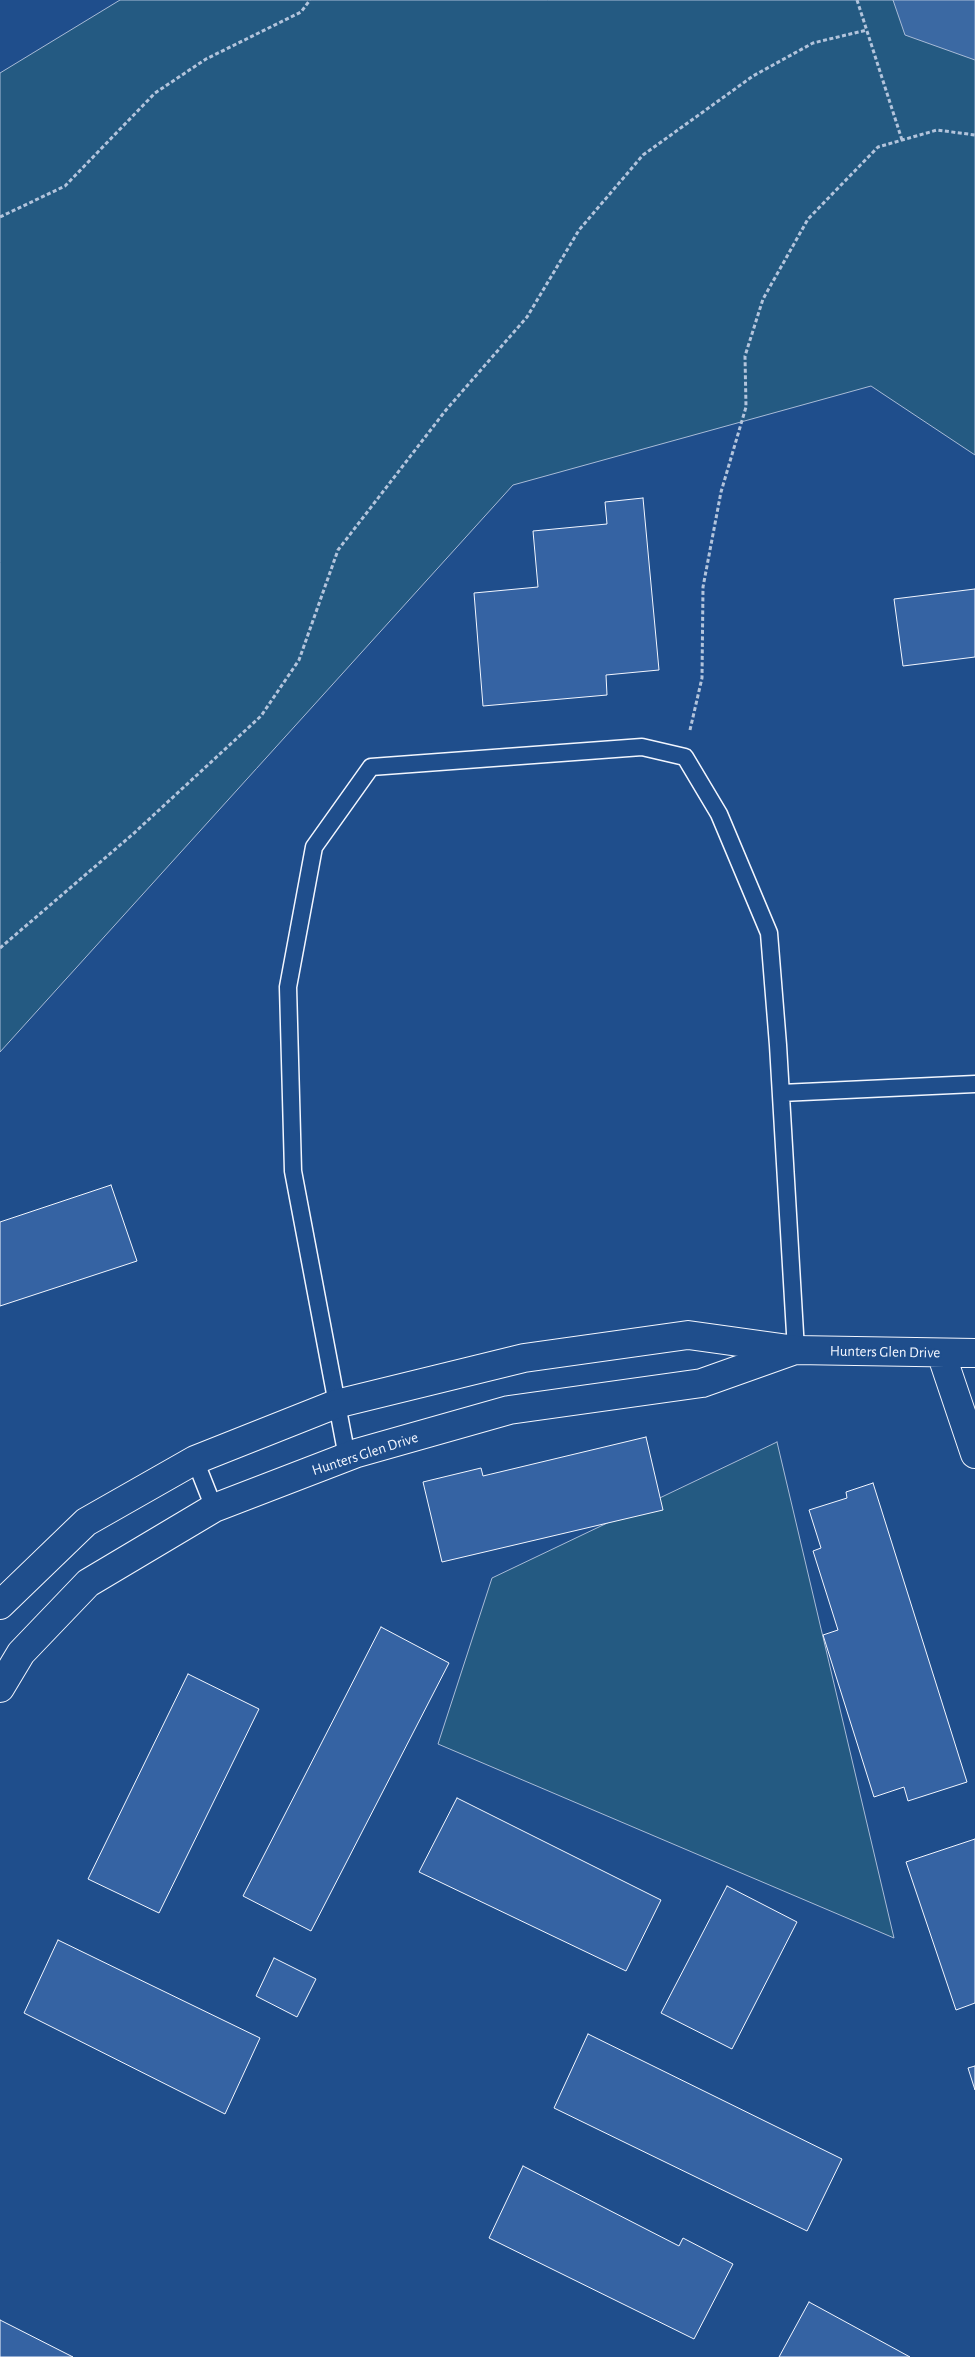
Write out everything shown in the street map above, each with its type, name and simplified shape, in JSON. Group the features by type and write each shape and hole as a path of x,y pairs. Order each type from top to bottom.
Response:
{"street":[{"name":"Hunters Glen Drive","path":"0,1605 86,1522 195,1460 336,1404 524,1358 688,1335 796,1350 941,1354 975,1353"},
{"name":"Hunters Glen Drive","path":"0,1688 21,1653 88,1583 214,1508 347,1457 509,1410 702,1383 796,1350"},
{"path":"941,1354 975,1454"}],"lane":[{"path":"347,1457 293,1171 288,987 314,847 371,767 642,747 685,757 719,814 769,933 781,1093 796,1350"},
{"path":"781,1093 975,1084"},
{"path":"195,1460 214,1508"}],"path":[{"path":"0,217 64,186 155,94 206,59 301,12 310,0"},
{"path":"857,0 902,140"},
{"path":"0,948 133,834 261,716 299,660 338,550 446,410 527,317 579,230 643,155 753,76 814,43 867,30"},
{"path":"685,757 702,678 703,587 722,492 746,407 745,356 763,299 808,219 878,147 937,130 975,135"}],"shaded area":[{"path":"120,0 975,0 975,455 871,386 513,485 0,1052 0,73"},
{"path":"893,0 975,0 975,60 905,35"},
{"path":"777,1442 894,1938 438,1744 492,1578"}],"building":[{"path":"643,498 659,670 606,675 607,695 483,706 474,593 538,587 533,531 607,524 605,502"},
{"path":"975,589 975,657 903,666 894,599"},
{"path":"111,1185 137,1261 0,1306 0,1222"},
{"path":"646,1437 663,1510 442,1562 423,1482 481,1468 483,1476"},
{"path":"873,1483 967,1782 908,1801 904,1787 874,1797 823,1635 838,1630 813,1551 821,1548 809,1510 847,1498 846,1492"},
{"path":"381,1627 449,1663 311,1931 243,1896"},
{"path":"188,1674 259,1709 159,1913 88,1879"},
{"path":"457,1798 661,1900 626,1971 419,1872"},
{"path":"975,1839 975,2003 956,2010 906,1862"},
{"path":"727,1886 797,1922 732,2049 661,2013"},
{"path":"58,1940 260,2038 225,2114 24,2013"},
{"path":"274,1958 316,1979 297,2017 256,1996"},
{"path":"588,2034 842,2159 807,2231 554,2108"},
{"path":"975,2066 975,2090 968,2068"},
{"path":"523,2166 679,2246 683,2238 733,2264 694,2339 489,2238"},
{"path":"809,2302 910,2357 779,2357"},
{"path":"0,2320 73,2357 0,2357"}]}
